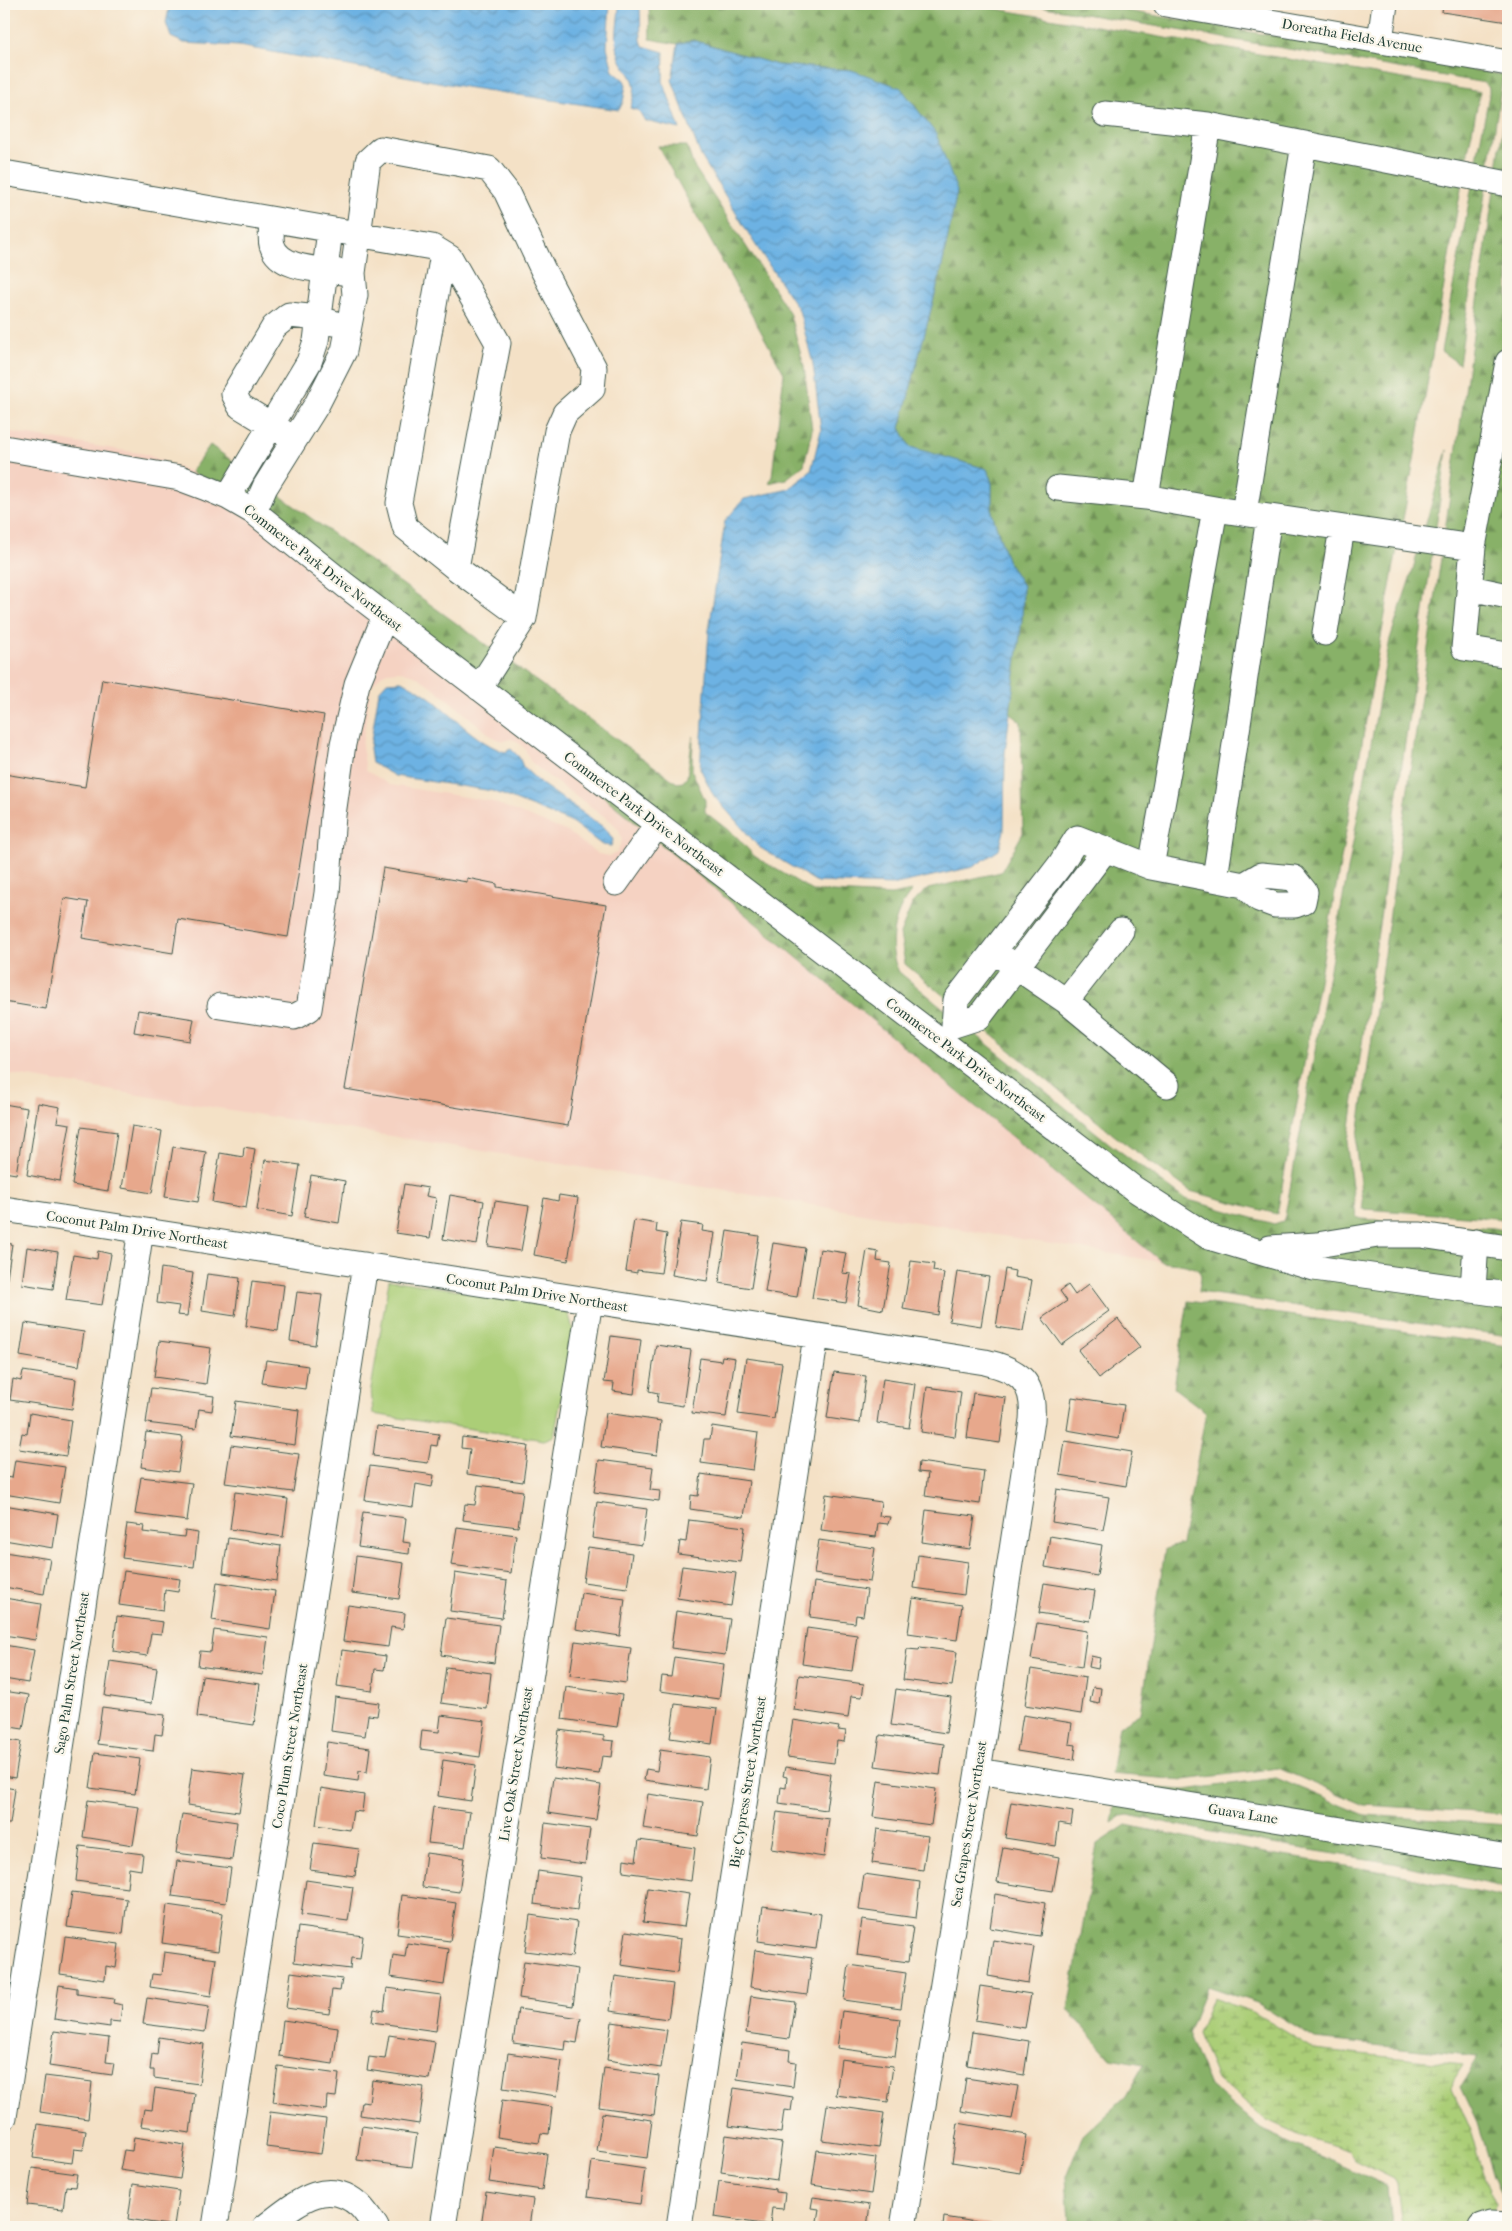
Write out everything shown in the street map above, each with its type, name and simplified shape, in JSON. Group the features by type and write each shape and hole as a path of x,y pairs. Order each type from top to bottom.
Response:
{"street":[{"name":"Doreatha Fields Avenue","path":"1166,4 1508,63"},
{"path":"1380,40 1385,4"},
{"path":"1105,114 1208,125 1508,184"},
{"path":"1146,497 1208,125"},
{"path":"1244,514 1304,144"},
{"path":"254,512 265,487 317,404 344,351 355,295 353,273 368,160 381,149 489,169 506,190 543,270 594,368 592,389 565,413 557,431 524,618 479,688"},
{"path":"4,174 432,247 450,258 498,343 456,568"},
{"path":"272,221 272,246 283,260 300,266 353,273"},
{"path":"228,497 273,426 309,362 316,340 330,230"},
{"path":"443,254 399,502 405,527 456,568 524,618"},
{"path":"295,439 240,406 234,394 274,327 289,315 319,318 348,327"},
{"path":"1508,362 1473,547 1464,648 1508,655"},
{"name":"Commerce Park Drive Northeast","path":"4,448 180,478 228,497 254,512 385,616 658,824 949,1034 1133,1188 1210,1238 1255,1249 1314,1268 1508,1295"},
{"path":"1058,488 1146,497 1244,514 1473,547"},
{"path":"1151,867 1215,509"},
{"path":"1215,878 1269,517"},
{"path":"1325,633 1342,528"},
{"path":"1470,588 1508,596"},
{"path":"220,1006 294,1017 309,1009 327,893 333,815 343,744 356,684 385,616"},
{"path":"616,883 658,824"},
{"path":"949,1034 956,1000 1060,865 1077,838 1151,867 1244,885"},
{"path":"949,1034 979,1017 1105,850"},
{"path":"1060,865 1082,881"},
{"path":"1020,918 1041,933"},
{"path":"1066,1001 1121,931"},
{"path":"994,951 1066,1001 1166,1085"},
{"name":"Coconut Palm Drive Northeast","path":"4,1209 986,1362 1007,1367 1017,1373 1031,1391 1032,1420"},
{"name":"Sago Palm Street Northeast","path":"4,2117 141,1230"},
{"name":"Commerce Park Drive Northeast","path":"1255,1249 1316,1245 1378,1236 1420,1235 1508,1248"},
{"path":"1473,1290 1476,1242"},
{"name":"Coco Plum Street Northeast","path":"215,2227 365,1265"},
{"name":"Live Oak Street Northeast","path":"443,2227 590,1301"},
{"name":"Big Cypress Street Northeast","path":"679,2227 816,1336"},
{"name":"Sea Grapes Street Northeast","path":"903,2227 978,1771 1032,1420"},
{"name":"Guava Lane","path":"978,1771 1508,1857"},
{"path":"265,2227 306,2197 320,2193 334,2193 348,2197 360,2206 376,2227"},
{"path":"1481,2227 1490,2224 1508,2225"}],"shaded area":[{"path":"4,431 145,454 191,472 307,549 1162,1262 4,1073","holes":["401,671 414,675 433,687 494,738 504,741 510,739 517,741 525,749 530,761 545,774 612,822 619,830 622,840 617,853 609,856 598,854 568,832 490,801 390,785 366,770 362,746 371,687 381,675 387,672"]}],"green space":[{"path":"649,4 968,4 1480,92 1457,210 1406,506 1277,1214 1190,1191 1115,1136 905,964 900,934 913,902 928,889 1001,872 1023,833 1021,722 1010,713 1022,619 1023,586 1007,560 992,513 992,483 987,469 910,447 900,428 941,271 957,191 852,70 777,65 693,40 678,44 650,39"},
{"path":"1027,4 1087,4 1503,75 1459,364 1441,351 1489,95 1489,88 1485,83"},
{"path":"1508,109 1508,1220 1363,1209 1356,1149 1505,113"},
{"path":"658,146 687,146 693,165 789,312 804,366 812,430 804,465 786,479 769,483 772,476 784,373"},
{"path":"210,445 677,783 683,782 687,777 693,736 692,771 705,800 705,812 737,837 754,856 813,891 891,895 912,891 900,909 893,930 893,952 899,972 1110,1144 1185,1199 1274,1224 1283,1221 1285,1216 1390,639 1413,569 1447,450 1347,1148 1356,1217 1362,1219 1494,1228 1508,1231 1508,1336 1199,1292 1201,1276 1199,1272 1190,1266 1162,1262 307,549 191,472"},
{"path":"389,1280 557,1304 569,1315 574,1333 554,1436 544,1440 373,1414 371,1389"},
{"path":"1188,1301 1508,1346 1508,1814 1365,1805 1278,1768 1184,1780 1111,1774 1119,1726 1141,1713 1165,1549 1182,1544 1206,1412 1174,1388"},
{"path":"1276,1778 1365,1815 1508,1825 1508,1888 1393,1863 1266,1843 1128,1815 1122,1816 1112,1823 1118,1785 1185,1790"},
{"path":"1126,1825 1264,1853 1391,1873 1508,1898 1508,2202 1505,2202 1493,2177 1477,2123 1460,2087 1479,2056 1315,2039 1257,2003 1207,1986 1188,2033 1210,2086 1262,2130 1388,2186 1392,2227 1245,2219 1243,2227 1067,2227 1069,2221 1066,2177 1082,2137 1126,2096 1144,2064 1110,2058 1068,2009 1097,1844"},
{"path":"1212,1998 1253,2012 1314,2049 1463,2065 1453,2081 1452,2089 1469,2127 1485,2180 1496,2204 1491,2227 1402,2227 1397,2184 1394,2179 1355,2160 1349,2152 1298,2135 1267,2121 1217,2079 1198,2033"}],"water":[{"path":"170,4 610,4 607,47 613,71 624,80 626,85 623,102 619,110 465,87 239,46 184,43 171,37 166,23"},
{"path":"619,4 640,4 641,40 643,46 664,52 663,81 680,129 645,121 639,111 630,108 634,96 633,81 619,56 617,47"},
{"path":"693,40 777,65 852,70 901,88 936,134 957,191 941,271 900,428 910,447 987,469 992,483 992,513 1007,560 1023,586 1022,619 1005,752 1004,831 999,850 973,867 892,885 817,882 759,847 714,796 700,768 709,630 725,521 744,499 789,489 811,471 821,430 813,364 799,310 755,244 701,156 672,80 678,44"},
{"path":"401,681 428,697 478,738 505,752 511,749 519,757 523,767 540,783 606,829 613,840 611,846 602,845 573,823 493,791 395,776 372,763 370,748 379,691 387,682"}],"building":[{"path":"1443,4 1508,4 1508,22 1442,12"},
{"path":"102,679 324,715 288,937 178,919 173,953 82,938 88,902 64,898 46,1009 4,1002 4,774 85,787"},
{"path":"383,868 467,882 467,878 497,884 497,887 606,905 568,1126 345,1089"},
{"path":"138,1010 194,1019 190,1041 134,1032"},
{"path":"38,1103 60,1107 57,1122 70,1124 60,1181 27,1175"},
{"path":"4,1104 27,1108 16,1174 4,1172"},
{"path":"132,1126 162,1131 152,1193 122,1188"},
{"path":"81,1127 117,1132 108,1191 72,1185"},
{"path":"173,1147 206,1152 198,1202 165,1197"},
{"path":"244,1147 255,1149 246,1208 212,1202 220,1153 243,1157"},
{"path":"265,1160 300,1165 292,1216 257,1210"},
{"path":"311,1175 345,1181 339,1223 304,1217"},
{"path":"404,1184 428,1188 426,1196 436,1198 430,1238 396,1233"},
{"path":"450,1195 484,1201 477,1245 443,1239"},
{"path":"559,1195 578,1198 568,1261 534,1255 544,1198 558,1201"},
{"path":"495,1201 529,1206 521,1251 488,1246"},
{"path":"634,1220 657,1224 656,1232 667,1234 661,1273 637,1270 637,1273 626,1271"},
{"path":"681,1222 703,1225 702,1231 715,1233 707,1281 672,1275"},
{"path":"727,1231 759,1236 751,1288 719,1283"},
{"path":"4,1243 12,1244 5,1292 4,1292"},
{"path":"773,1243 805,1248 797,1297 765,1292"},
{"path":"27,1247 58,1252 53,1289 22,1284"},
{"path":"820,1249 846,1253 842,1273 851,1274 846,1303 812,1298"},
{"path":"867,1250 878,1252 877,1261 891,1263 883,1310 858,1305"},
{"path":"98,1251 111,1254 102,1305 66,1300 73,1255 97,1259"},
{"path":"911,1261 934,1264 933,1271 944,1273 938,1315 903,1309"},
{"path":"161,1268 193,1273 187,1316 177,1315 179,1306 157,1303"},
{"path":"1005,1269 1015,1271 1014,1277 1032,1280 1023,1331 996,1327"},
{"path":"957,1272 989,1277 981,1326 949,1321"},
{"path":"207,1274 240,1278 235,1316 202,1311"},
{"path":"252,1281 284,1285 278,1331 246,1326"},
{"path":"1089,1284 1109,1311 1062,1345 1042,1318 1067,1301 1060,1291 1068,1285 1075,1295"},
{"path":"297,1292 322,1295 315,1345 290,1341"},
{"path":"1118,1319 1140,1347 1099,1378 1078,1350"},
{"path":"25,1323 84,1332 79,1366 20,1356"},
{"path":"611,1336 641,1340 634,1394 613,1391 614,1383 604,1382"},
{"path":"159,1341 211,1348 206,1384 154,1377"},
{"path":"656,1345 691,1350 683,1406 657,1402 658,1393 649,1391"},
{"path":"722,1356 735,1358 726,1417 692,1413 700,1358 721,1361"},
{"path":"746,1358 782,1363 774,1419 738,1414"},
{"path":"266,1360 308,1366 305,1389 262,1383"},
{"path":"23,1371 76,1379 72,1409 10,1400 13,1379 21,1381"},
{"path":"834,1372 866,1376 860,1423 827,1418"},
{"path":"883,1379 915,1384 909,1428 877,1423"},
{"path":"927,1387 961,1392 955,1437 921,1432"},
{"path":"151,1388 214,1396 212,1411 199,1409 196,1429 146,1423"},
{"path":"973,1393 1006,1398 1000,1443 967,1438"},
{"path":"1072,1397 1124,1405 1119,1439 1067,1430"},
{"path":"236,1401 299,1410 295,1445 231,1436"},
{"path":"30,1413 71,1420 66,1456 19,1449 22,1433 27,1434"},
{"path":"606,1413 661,1421 657,1455 601,1447"},
{"path":"377,1426 439,1434 437,1446 431,1445 428,1463 373,1456"},
{"path":"712,1426 758,1433 753,1470 701,1463 704,1439 710,1439"},
{"path":"146,1432 183,1437 178,1472 141,1467"},
{"path":"462,1437 528,1446 523,1482 467,1474 470,1449 461,1448"},
{"path":"1065,1441 1132,1452 1126,1486 1060,1475"},
{"path":"231,1445 299,1454 293,1492 225,1483"},
{"path":"15,1460 65,1467 59,1503 4,1494 4,1477 12,1478"},
{"path":"599,1460 653,1467 650,1490 660,1491 659,1501 594,1492"},
{"path":"919,1462 984,1471 980,1504 925,1496 928,1473 918,1472"},
{"path":"370,1466 434,1475 432,1487 416,1484 413,1507 365,1500"},
{"path":"701,1474 749,1481 744,1517 690,1509 691,1495 698,1496"},
{"path":"141,1477 192,1483 187,1521 135,1514"},
{"path":"478,1485 523,1491 518,1527 463,1520 465,1504 475,1505"},
{"path":"1057,1489 1109,1497 1103,1530 1052,1522"},
{"path":"235,1492 288,1499 283,1537 230,1529"},
{"path":"826,1494 881,1502 879,1516 890,1517 888,1524 878,1523 876,1537 821,1530"},
{"path":"597,1502 647,1509 642,1545 592,1538"},
{"path":"4,1505 58,1514 53,1548 4,1540"},
{"path":"926,1510 975,1516 970,1549 922,1542"},
{"path":"363,1512 406,1518 403,1542 410,1543 409,1554 358,1547"},
{"path":"689,1520 745,1527 740,1562 678,1554 680,1541 686,1542"},
{"path":"127,1524 144,1526 143,1532 184,1537 185,1531 198,1533 194,1567 122,1558"},
{"path":"457,1527 516,1535 511,1573 451,1565"},
{"path":"1050,1536 1102,1545 1097,1576 1045,1567"},
{"path":"228,1538 281,1546 277,1581 223,1573"},
{"path":"819,1540 875,1548 870,1582 814,1574"},
{"path":"588,1547 632,1553 627,1588 583,1582"},
{"path":"4,1552 50,1559 44,1594 4,1587"},
{"path":"918,1555 968,1562 964,1595 914,1588"},
{"path":"356,1556 404,1563 399,1599 352,1593"},
{"path":"682,1566 736,1573 731,1606 677,1598"},
{"path":"124,1571 180,1579 178,1592 165,1590 163,1611 119,1605"},
{"path":"455,1573 507,1581 502,1618 450,1611"},
{"path":"217,1582 275,1591 270,1629 212,1620"},
{"path":"814,1582 867,1590 863,1616 856,1615 855,1623 810,1617"},
{"path":"1044,1583 1095,1591 1090,1621 1039,1613"},
{"path":"581,1593 625,1599 620,1636 576,1629"},
{"path":"4,1598 41,1604 35,1640 4,1635"},
{"path":"913,1598 962,1605 957,1640 908,1633"},
{"path":"348,1605 405,1613 403,1629 391,1627 388,1647 343,1641"},
{"path":"676,1611 730,1619 725,1655 671,1648"},
{"path":"117,1616 163,1622 161,1634 151,1633 147,1656 113,1651"},
{"path":"446,1618 499,1625 494,1663 441,1655"},
{"path":"1037,1623 1087,1631 1082,1667 1031,1659"},
{"path":"807,1628 857,1635 852,1671 802,1664"},
{"path":"214,1630 268,1637 263,1675 198,1666 200,1651 211,1652"},
{"path":"575,1641 631,1648 626,1683 570,1675"},
{"path":"4,1645 34,1650 28,1683 4,1679"},
{"path":"920,1647 957,1652 952,1686 903,1680 907,1649 919,1650"},
{"path":"342,1650 386,1656 384,1670 375,1669 372,1691 337,1686"},
{"path":"1091,1656 1100,1658 1098,1669 1089,1667"},
{"path":"674,1657 724,1664 719,1699 660,1691 662,1676 671,1677"},
{"path":"110,1661 157,1668 152,1703 105,1696"},
{"path":"446,1667 491,1673 487,1709 441,1703"},
{"path":"1031,1669 1086,1678 1081,1714 1025,1705"},
{"path":"799,1675 864,1684 862,1697 851,1696 848,1718 794,1710"},
{"path":"202,1676 260,1684 254,1725 197,1717"},
{"path":"566,1687 622,1695 617,1727 562,1719"},
{"path":"1093,1687 1101,1688 1099,1704 1090,1702"},
{"path":"896,1689 951,1697 946,1733 891,1725"},
{"path":"4,1691 29,1695 23,1729 4,1726"},
{"path":"335,1697 379,1703 377,1716 368,1715 365,1736 331,1731"},
{"path":"675,1704 717,1709 712,1744 670,1738"},
{"path":"102,1707 165,1715 162,1735 155,1734 153,1751 97,1744"},
{"path":"441,1715 485,1721 480,1757 420,1749 422,1730 439,1732"},
{"path":"1023,1715 1072,1723 1069,1744 1076,1745 1074,1760 1017,1751"},
{"path":"793,1720 839,1727 838,1730 846,1731 844,1742 837,1741 834,1763 787,1757"},
{"path":"559,1730 604,1736 604,1740 614,1741 612,1757 602,1756 599,1774 554,1768"},
{"path":"880,1735 944,1744 940,1775 875,1766"},
{"path":"4,1739 21,1742 15,1778 4,1776"},
{"path":"327,1742 370,1748 367,1772 359,1771 358,1781 323,1776"},
{"path":"660,1750 710,1757 706,1789 644,1780 646,1769 657,1771"},
{"path":"95,1753 140,1759 135,1794 90,1788"},
{"path":"443,1760 476,1765 471,1801 438,1796"},
{"path":"785,1767 831,1774 826,1810 779,1803 781,1787 786,1788 787,1777 783,1776"},
{"path":"192,1768 245,1775 239,1812 187,1805"},
{"path":"553,1778 601,1785 596,1820 548,1813"},
{"path":"878,1781 936,1789 931,1825 873,1817"},
{"path":"4,1787 15,1789 10,1824 4,1824"},
{"path":"321,1788 364,1795 362,1812 353,1811 350,1830 316,1825"},
{"path":"648,1794 703,1802 698,1836 643,1828"},
{"path":"88,1800 139,1807 133,1845 83,1837"},
{"path":"1011,1802 1073,1812 1071,1825 1059,1823 1056,1846 1005,1838"},
{"path":"433,1807 470,1812 465,1847 428,1843"},
{"path":"777,1812 829,1819 824,1857 771,1849"},
{"path":"182,1814 237,1822 232,1860 176,1853"},
{"path":"545,1823 590,1829 585,1864 541,1858"},
{"path":"877,1829 928,1836 923,1870 872,1863"},
{"path":"639,1840 695,1848 691,1881 623,1872 624,1859 636,1861"},
{"path":"314,1843 359,1849 355,1876 310,1870"},
{"path":"80,1846 143,1854 141,1870 129,1868 127,1888 76,1881"},
{"path":"1003,1847 1059,1857 1053,1891 997,1882"},
{"path":"426,1853 464,1858 459,1892 422,1887"},
{"path":"177,1861 231,1868 226,1903 172,1896"},
{"path":"538,1871 581,1877 577,1910 534,1904"},
{"path":"864,1874 920,1882 916,1918 859,1910"},
{"path":"306,1880 353,1887 348,1921 301,1915"},
{"path":"648,1888 689,1894 684,1927 643,1922"},
{"path":"72,1892 127,1899 123,1934 67,1927"},
{"path":"995,1894 1045,1903 1040,1936 990,1928"},
{"path":"402,1895 456,1903 450,1941 397,1934"},
{"path":"167,1905 223,1913 218,1951 162,1943"},
{"path":"763,1906 821,1914 816,1949 758,1941"},
{"path":"530,1915 577,1922 572,1957 525,1951"},
{"path":"862,1920 913,1927 908,1962 857,1955"},
{"path":"298,1927 363,1936 360,1959 351,1958 350,1969 294,1962"},
{"path":"626,1931 681,1939 677,1973 621,1965"},
{"path":"65,1937 119,1944 116,1968 106,1966 105,1980 60,1974"},
{"path":"993,1940 1034,1947 1028,1983 988,1976"},
{"path":"407,1943 449,1949 444,1985 390,1977 393,1955 405,1957"},
{"path":"755,1950 812,1958 807,1995 750,1987"},
{"path":"164,1952 216,1959 211,1996 150,1987 152,1974 161,1975"},
{"path":"524,1961 578,1969 573,2006 519,1998"},
{"path":"849,1965 906,1973 901,2008 844,2000"},
{"path":"291,1972 342,1979 340,1991 332,1990 329,2014 286,2008"},
{"path":"615,1976 673,1984 668,2019 610,2011"},
{"path":"59,1985 77,1988 77,1994 114,1999 113,2003 122,2005 120,2022 110,2021 110,2027 54,2019"},
{"path":"980,1986 1031,1994 1025,2028 975,2020"},
{"path":"387,1988 441,1995 436,2031 372,2022 374,2009 384,2011"},
{"path":"751,1996 795,2002 789,2039 746,2033"},
{"path":"147,1998 209,2007 205,2032 143,2024"},
{"path":"518,2009 581,2018 577,2043 566,2041 565,2050 513,2043"},
{"path":"842,2011 900,2019 895,2056 837,2048"},
{"path":"283,2020 338,2028 333,2064 279,2056"},
{"path":"612,2022 667,2030 661,2068 607,2060"},
{"path":"54,2031 109,2038 106,2062 114,2063 112,2075 49,2066"},
{"path":"972,2032 1029,2041 1024,2075 967,2065"},
{"path":"389,2035 435,2042 429,2079 367,2070 369,2057 385,2059"},
{"path":"159,2037 204,2044 199,2084 154,2078 154,2070 150,2070 152,2054 157,2055"},
{"path":"742,2043 790,2050 789,2061 796,2062 793,2087 737,2079"},
{"path":"508,2053 562,2061 557,2096 503,2088"},
{"path":"841,2059 893,2066 888,2102 836,2095"},
{"path":"278,2066 339,2074 336,2097 327,2096 326,2110 273,2102"},
{"path":"604,2068 659,2076 654,2115 599,2107"},
{"path":"45,2076 92,2082 88,2119 40,2112"},
{"path":"966,2078 1018,2086 1012,2119 961,2111"},
{"path":"372,2080 424,2087 419,2124 360,2115 362,2102 369,2103"},
{"path":"155,2088 195,2094 190,2133 141,2126 144,2109 152,2110"},
{"path":"734,2088 793,2097 791,2111 784,2110 781,2133 728,2126"},
{"path":"502,2100 552,2107 549,2134 541,2133 539,2143 497,2137"},
{"path":"827,2105 884,2113 879,2148 822,2140"},
{"path":"270,2112 326,2119 321,2154 266,2147"},
{"path":"602,2113 652,2120 647,2158 597,2151"},
{"path":"958,2123 1027,2135 1020,2173 952,2162"},
{"path":"38,2124 86,2131 83,2150 74,2149 72,2163 33,2158"},
{"path":"362,2126 417,2134 412,2167 357,2160"},
{"path":"726,2135 782,2143 777,2180 721,2172"},
{"path":"134,2137 185,2145 180,2179 120,2170 124,2150 132,2151"},
{"path":"494,2147 547,2154 542,2190 489,2182"},
{"path":"817,2150 876,2158 871,2194 812,2185"},
{"path":"592,2161 645,2169 640,2204 587,2197"},
{"path":"32,2168 77,2174 75,2187 66,2186 63,2209 27,2205"},
{"path":"719,2181 775,2189 775,2192 785,2193 783,2209 772,2208 770,2225 714,2217"},
{"path":"133,2184 179,2191 174,2226 128,2219"},
{"path":"486,2192 533,2199 529,2227 481,2227"},
{"path":"813,2197 870,2205 867,2227 816,2227 819,2209 811,2208"},
{"path":"944,2217 995,2225 995,2227 943,2227"}]}
